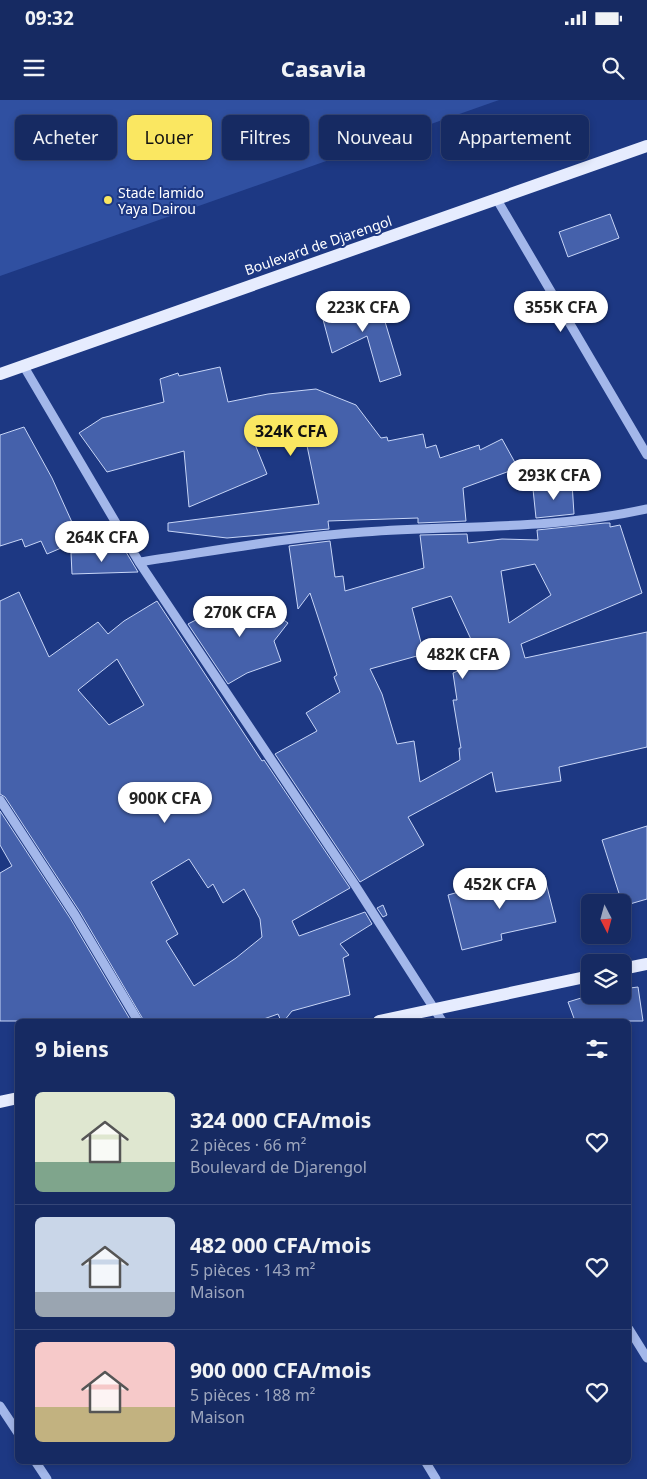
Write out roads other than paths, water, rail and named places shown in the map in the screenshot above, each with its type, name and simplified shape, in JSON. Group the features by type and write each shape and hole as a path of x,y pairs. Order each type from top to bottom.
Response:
{"main road":[{"name":"Boulevard de Djarengol","path":"0,374 647,146"},
{"path":"631,968 647,964"},
{"path":"389,1019 581,978"},
{"path":"0,1102 15,1099"}],"street":[{"path":"496,198 647,455"},
{"path":"23,365 139,562 350,877 441,1019"},
{"path":"139,562 322,536 384,531 548,525 615,516 647,509"},
{"path":"0,800 75,915 137,1019"},
{"path":"631,1332 647,1358"},
{"path":"0,1406 15,1428"},
{"path":"37,1464 47,1479"},
{"path":"427,1464 436,1479"}],"place":[{"name":"Stade lamido Yaya Dairou","path":"108,200"}]}
